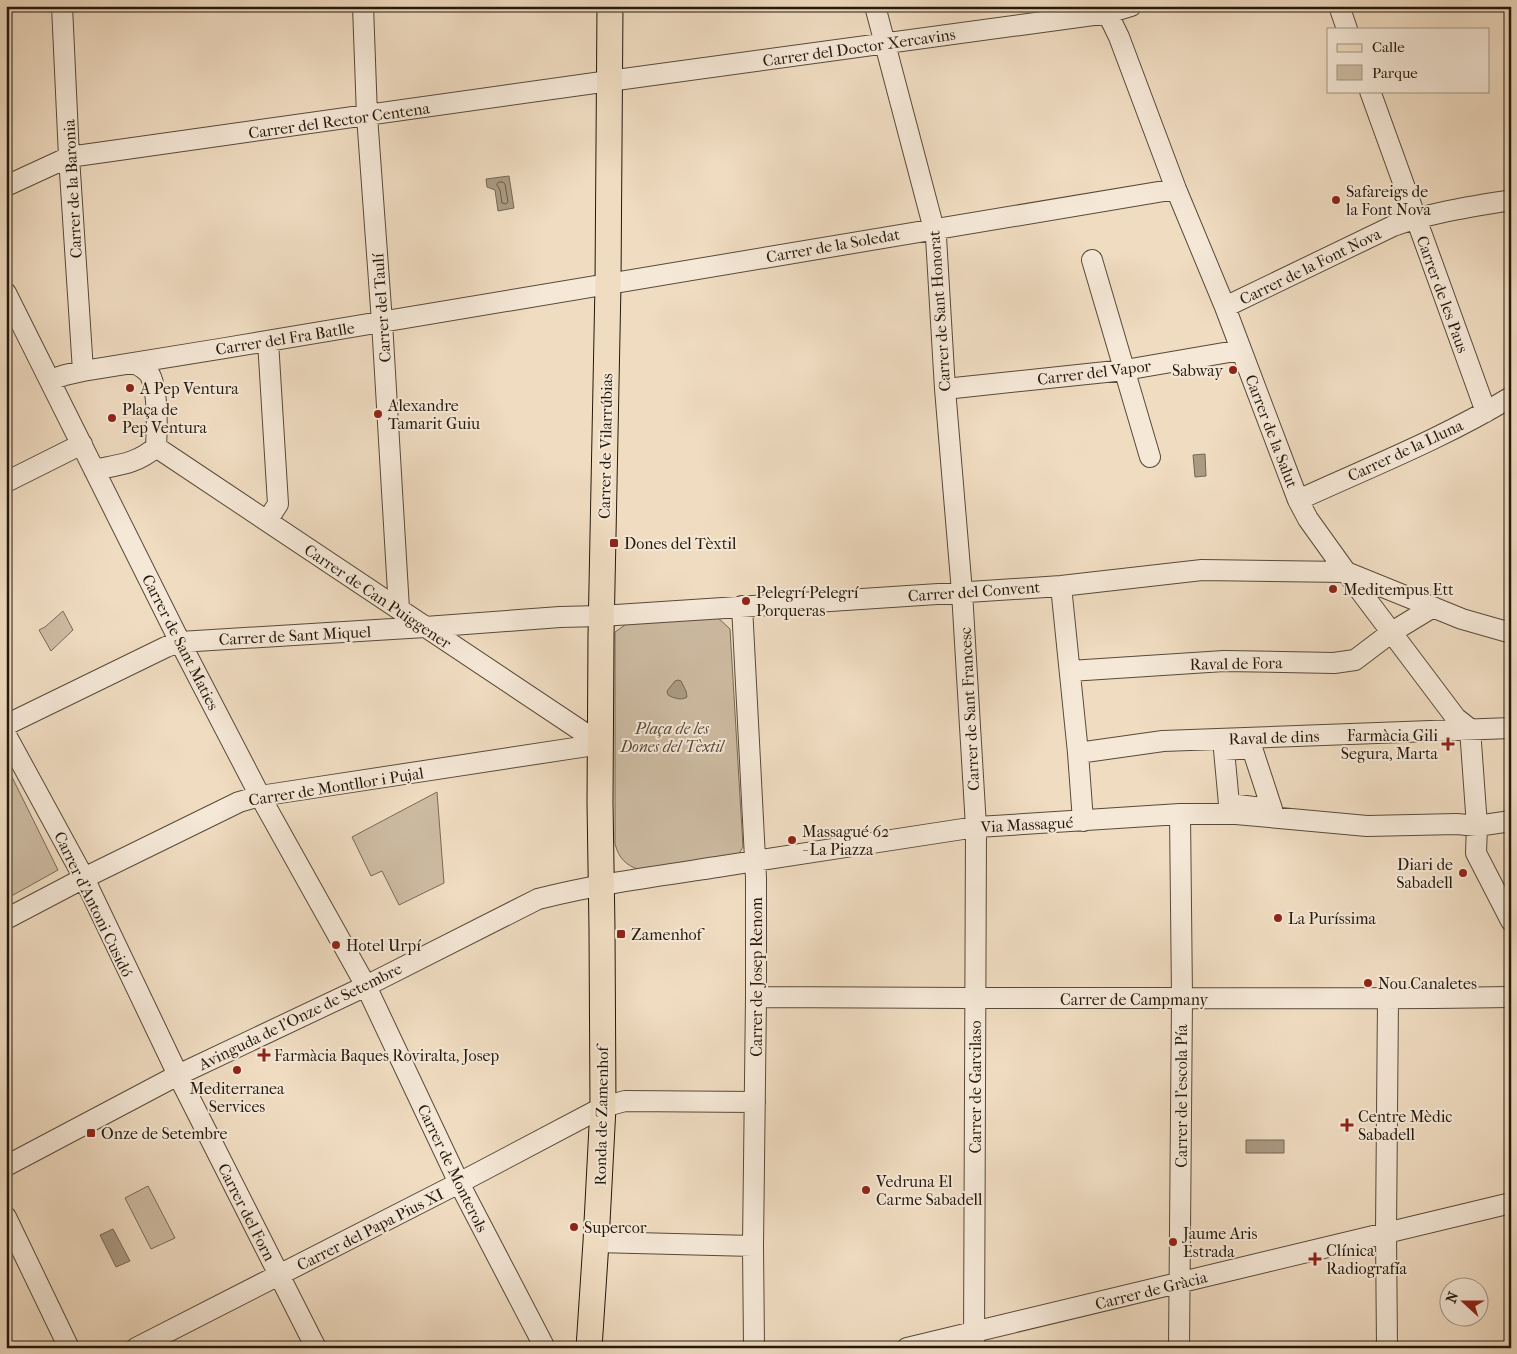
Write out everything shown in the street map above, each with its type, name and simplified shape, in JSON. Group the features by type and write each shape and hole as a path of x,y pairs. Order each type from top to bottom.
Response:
{"main road":[{"name":"Carrer de Vilarrúbias","path":"601,885 601,616 608,284 610,6"},
{"name":"Ronda de Zamenhof","path":"589,1348 603,1107 601,885"}],"street":[{"name":"Carrer de la Baronia","path":"62,6 83,371"},
{"name":"Carrer del Taulí","path":"363,6 367,116 382,322 399,609"},
{"name":"Carrer de Sant Honorat","path":"875,6 936,238 945,389 962,592"},
{"name":"Carrer del Doctor Xercavins","path":"609,81 1131,6"},
{"path":"1339,6 1347,28"},
{"name":"Carrer de la Salut","path":"1106,10 1119,37 1176,188 1225,307 1298,500 1308,519 1346,572 1456,718 1470,729"},
{"name":"Carrer del Rector Centena","path":"6,186 70,157 609,81"},
{"name":"Carrer de les Paus","path":"1370,92 1486,412"},
{"name":"Carrer de la Soledat","path":"608,284 1176,188"},
{"name":"Carrer de la Font Nova","path":"1225,307 1393,226 1442,211 1511,200"},
{"path":"1092,260 1150,457"},
{"name":"Carrer del Fra Batlle","path":"50,380 83,371 608,284"},
{"name":"Carrer de Sant Maties","path":"6,292 180,642 260,796 366,986"},
{"path":"267,521 278,504 268,341"},
{"name":"Carrer del Vapor","path":"945,389 1125,370 1241,350"},
{"path":"94,470 135,461 146,456 156,447 154,391 150,376 144,368 134,363"},
{"name":"Carrer de la Lluna","path":"1298,500 1408,450 1486,412 1511,397"},
{"path":"6,482 82,444"},
{"name":"Carrer de Can Puiggener","path":"156,447 601,744"},
{"name":"Carrer del Convent","path":"601,616 1061,586 1202,570 1346,572"},
{"path":"1346,572 1462,619 1511,633"},
{"path":"1061,586 1083,821"},
{"name":"Carrer de Sant Francesc","path":"962,592 976,827"},
{"name":"Carrer de Josep Renom","path":"742,606 756,861 754,1348"},
{"name":"Raval de Fora","path":"1070,671 1224,661 1334,664 1355,660 1392,632 1433,608"},
{"name":"Carrer de Sant Miquel","path":"6,725 166,647 180,642 560,617 601,616"},
{"name":"Raval de dins","path":"1078,753 1163,742 1511,728"},
{"path":"1470,729 1477,826 1476,853 1511,921"},
{"name":"Carrer d'Antoni Cusidó","path":"6,735 84,878 178,1075"},
{"name":"Carrer de Montllor i Pujal","path":"6,919 84,878 239,802 260,796 601,744"},
{"name":"Via Massagué","path":"601,885 976,827 1180,814 1236,814 1367,826 1457,824 1477,826 1511,821"},
{"name":"Carrer de l'escola Pía","path":"1179,1348 1182,998 1180,814"},
{"name":"Carrer de Garcilaso","path":"974,1340 976,827"},
{"name":"Avinguda de l'Onze de Setembre","path":"6,1166 178,1075 366,986 538,899 601,885"},
{"name":"Carrer de Monterols","path":"366,986 459,1183 545,1348"},
{"name":"Carrer de Campmany","path":"756,997 976,999 1388,999 1511,997"},
{"path":"1387,1348 1388,999"},
{"name":"Carrer del Forn","path":"178,1075 316,1348"},
{"name":"Carrer del Papa Pius XI","path":"136,1348 280,1276 603,1107 625,1101 755,1102"},
{"name":"Carrer de Gràcia","path":"907,1348 974,1340 1180,1282 1511,1203"},
{"path":"6,1217 69,1348"},
{"path":"596,1242 753,1246"}],"green space":[{"path":"63,611 73,630 51,651 39,630"},
{"name":"Plaça de les Dones del Tèxtil","path":"715,615 730,629 743,847 738,855 640,870 630,866 623,860 615,844 615,632 632,620"},
{"path":"6,765 58,870 6,899"},
{"path":"437,792 444,883 399,905 382,871 371,876 352,837"},
{"path":"148,1186 175,1238 151,1249 125,1198"}],"water":[{"path":"509,176 514,208 498,211 495,190 487,187 486,179"},
{"path":"1205,454 1206,476 1195,477 1193,455"},
{"path":"678,680 681,681 686,691 687,697 683,699 668,695 667,691"},
{"path":"1246,1140 1284,1140 1284,1153 1246,1153"},
{"path":"113,1229 130,1261 116,1267 100,1235"}],"place":[{"name":"Safareigs de la Font Nova","path":"1336,200"},
{"name":"Sabway","path":"1233,370"},
{"name":"A Pep Ventura","path":"130,388"},
{"name":"Alexandre Tamarit Guiu","path":"378,414"},
{"name":"Plaça de Pep Ventura","path":"112,418"},
{"name":"Dones del Tèxtil","path":"614,543"},
{"name":"Meditempus Ett","path":"1333,589"},
{"name":"Pelegrí Pelegrí Porqueras","path":"746,601"},
{"name":"Farmàcia Gili Segura, Marta","path":"1448,744"},
{"name":"Massagué 62 - La Piazza","path":"792,840"},
{"name":"Diari de Sabadell","path":"1463,873"},
{"name":"La Puríssima","path":"1278,918"},
{"name":"Zamenhof","path":"621,934"},
{"name":"Hotel Urpí","path":"336,945"},
{"name":"Nou Canaletes","path":"1368,983"},
{"name":"Farmàcia Baques Roviralta, Josep","path":"264,1055"},
{"name":"Mediterranea Services","path":"237,1070"},
{"name":"Centre Mèdic Sabadell","path":"1347,1125"},
{"name":"Onze de Setembre","path":"91,1133"},
{"name":"Vedruna El Carme Sabadell","path":"866,1190"},
{"name":"Supercor","path":"574,1227"},
{"name":"Jaume Aris Estrada","path":"1173,1242"},
{"name":"Clínica Radiografía","path":"1315,1259"}]}
